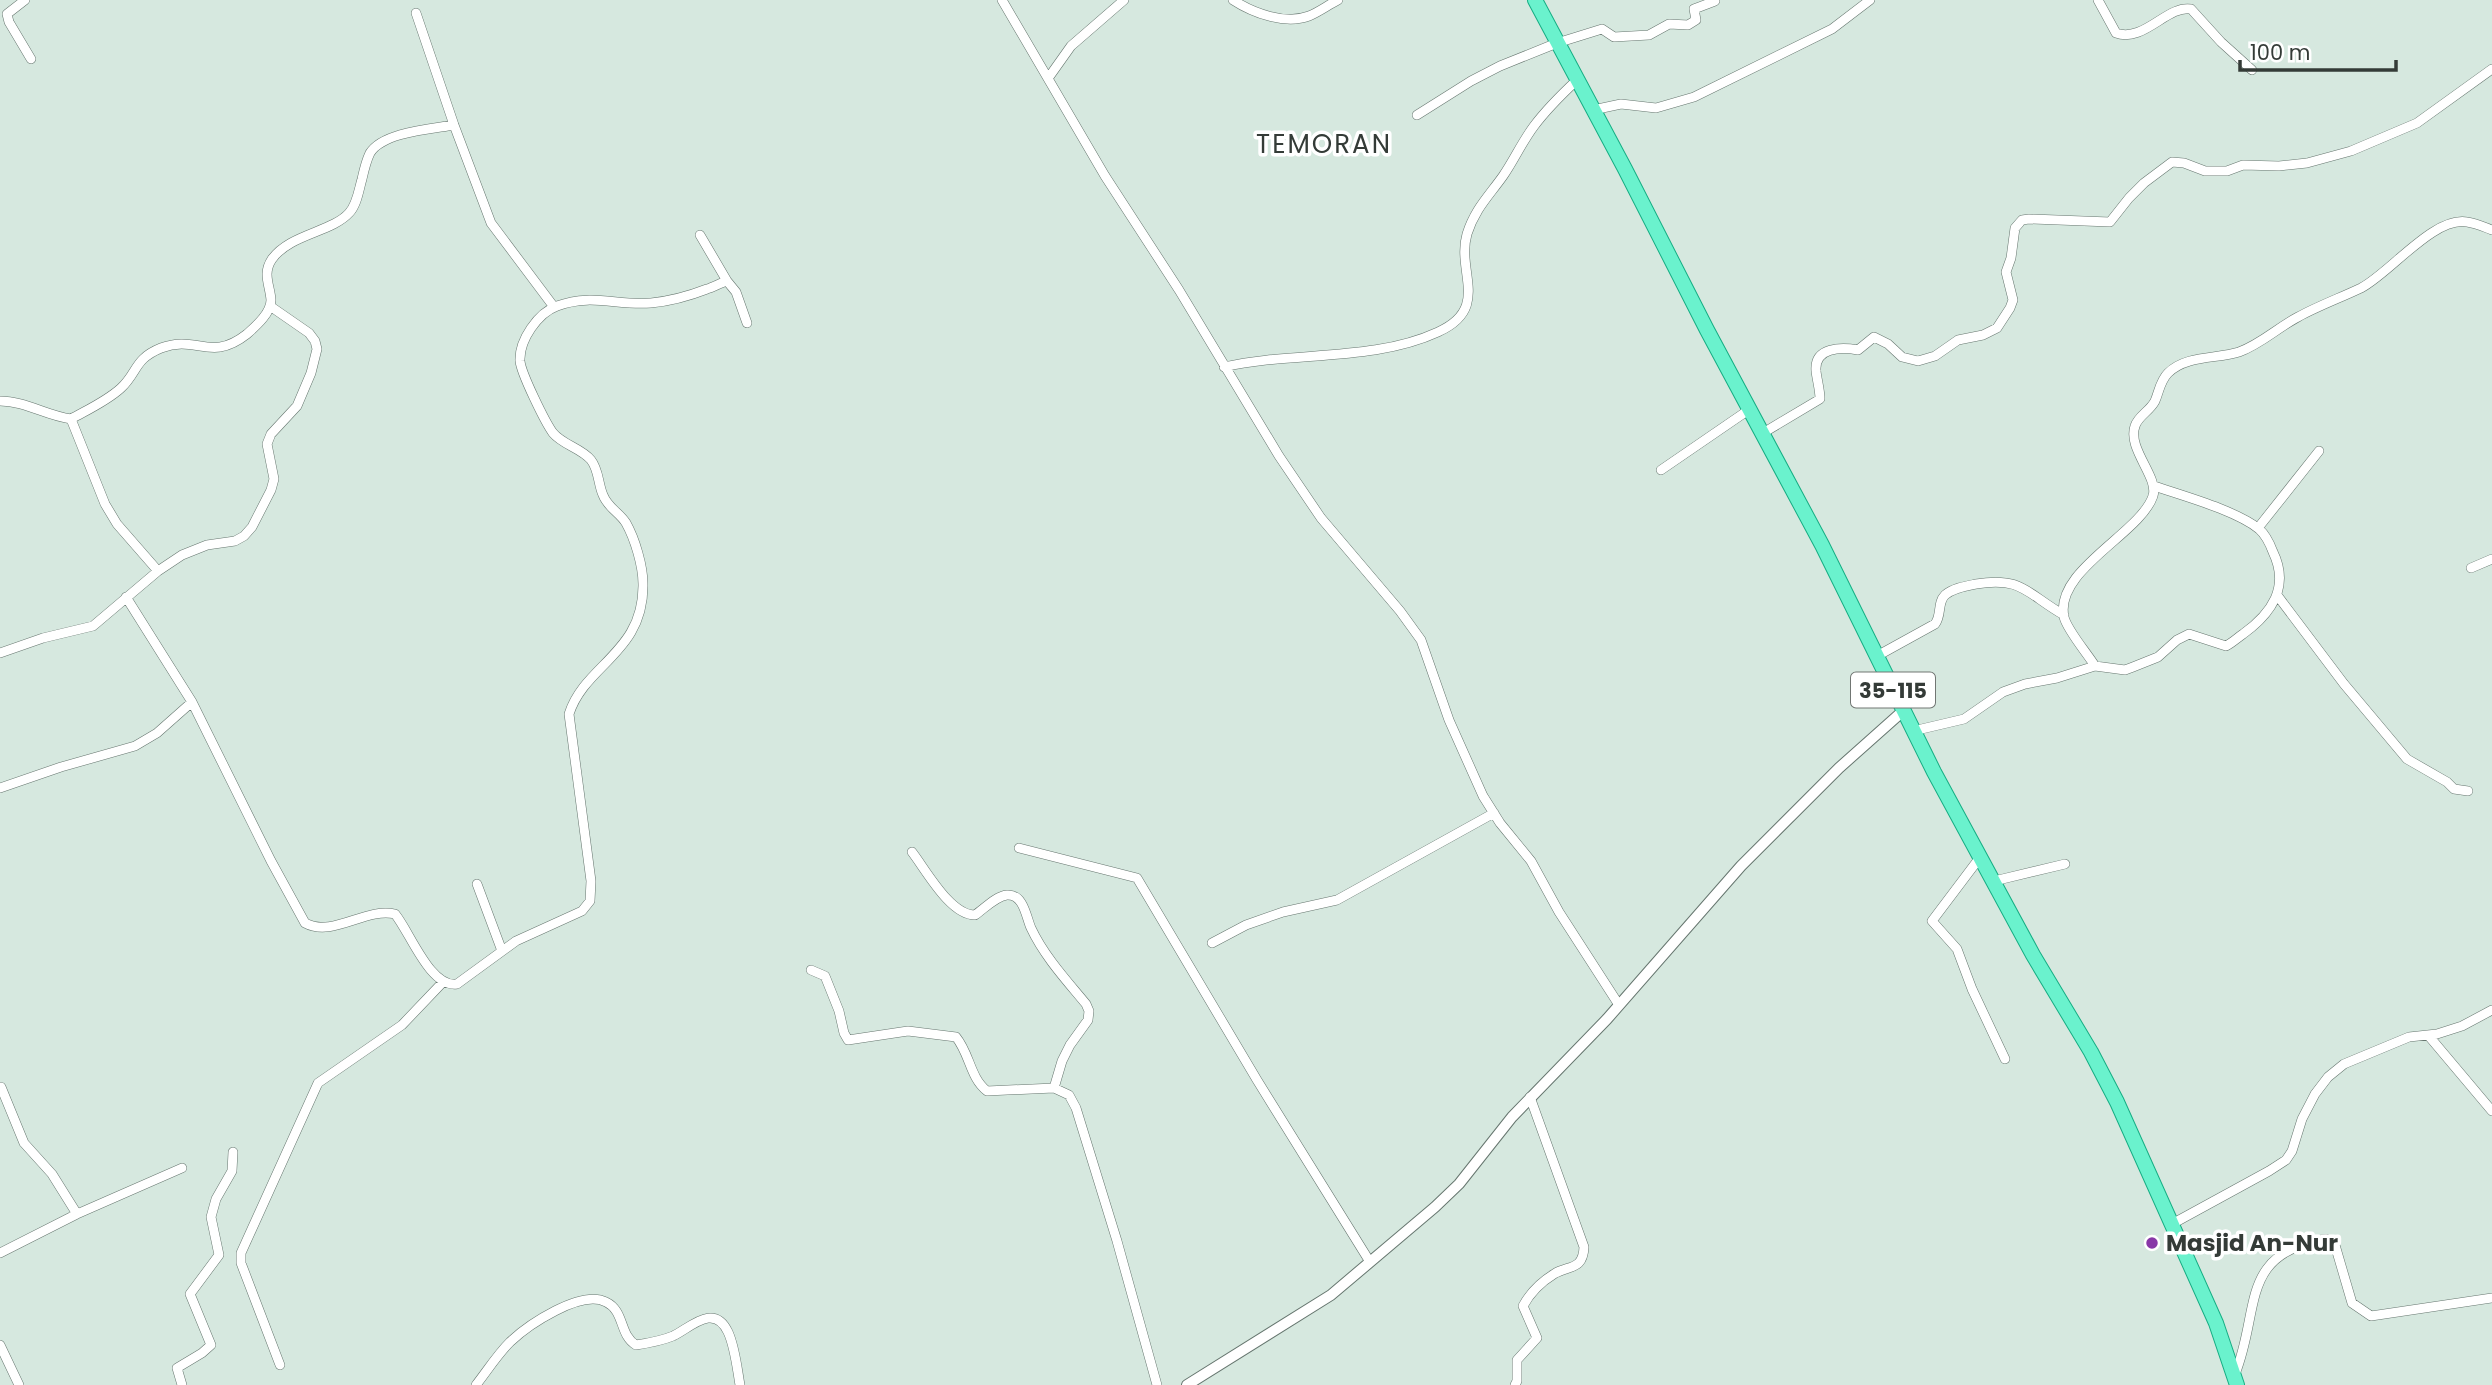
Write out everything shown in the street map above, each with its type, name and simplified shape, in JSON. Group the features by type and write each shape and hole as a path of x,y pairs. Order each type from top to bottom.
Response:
{"main road":[{"name":"35-115","path":"1535,0 1827,554 1913,731 2033,955 2109,1086 2216,1323 2236,1380"}],"street":[{"path":"25,0 7,13 9,22 32,59"},
{"path":"1002,0 1105,176 1179,290 1279,456 1321,518 1400,611 1421,640 1465,759 1483,796 1531,861 1559,912 1619,1004"},
{"path":"1049,77 1071,46 1124,0"},
{"path":"1233,0 1258,12 1288,19 1305,18 1338,0"},
{"path":"1593,110 1621,104 1656,108 1694,97 1832,29 1870,0"},
{"path":"2098,0 2116,33 2121,34 2146,29 2182,8 2191,9 2221,42 2252,70"},
{"path":"1417,115 1480,76 1521,56 1602,29 1614,37 1649,35 1669,24 1688,25 1696,20 1695,9 1715,1"},
{"path":"416,13 491,223 554,307"},
{"path":"1763,433 1820,399 1815,367 1816,359 1823,352 1838,348 1858,350 1874,337 1888,344 1902,357 1917,361 1935,356 1958,340 1983,335 1997,328 2013,300 2006,272 2015,228 2022,220 2110,222 2136,191 2172,162 2184,163 2205,171 2227,171 2243,165 2279,166 2307,163 2350,151 2417,123 2492,69"},
{"path":"1224,367 1266,358 1362,352 1421,338 1446,328 1461,313 1469,297 1465,243 1478,208 1500,180 1534,126 1577,80"},
{"path":"0,401 71,419 120,388 145,356 161,348 179,343 212,349 227,346 251,330 270,306 266,282 270,262 299,239 349,214 374,149 397,136 454,125"},
{"path":"2064,615 2066,600 2074,582 2092,560 2144,512 2154,494 2154,486 2141,462 2133,429 2154,403 2160,384 2171,370 2200,358 2238,352 2266,340 2297,317 2364,286 2447,223 2467,222 2492,230"},
{"path":"699,235 736,292 747,323"},
{"path":"126,597 192,702 305,923 310,926 327,926 383,914 394,915 404,926 430,969 443,982 452,985 464,980 527,934 582,911 590,901 591,881 569,714 581,691 627,641 642,601 643,583 629,530 625,522 607,504 594,464 583,452 559,439 552,431 520,362 522,348 536,321 554,307 576,300 596,299 651,303 682,298 727,281"},
{"path":"0,653 43,638 93,626 158,571 195,549 236,541 244,536 271,490 274,479 274,467 267,444 271,434 297,406 316,360 315,341 309,333 270,306"},
{"path":"1661,470 1750,408"},
{"path":"71,419 104,504 117,524 158,571"},
{"path":"2258,528 2319,451"},
{"path":"1913,731 1964,719 2012,688 2095,666 2125,670 2158,657 2177,640 2189,634 2225,646 2256,624 2269,610 2277,595 2281,575 2270,543 2258,528 2226,512 2154,486"},
{"path":"2471,568 2492,559"},
{"path":"1877,656 1935,624 1939,619 1940,602 1953,590 2004,581 2025,588 2064,615 2095,666"},
{"path":"2277,595 2344,684 2400,752 2416,766 2447,782 2454,789 2468,792"},
{"path":"0,788 135,746 157,733 192,702"},
{"path":"1187,1385 1331,1295 1459,1184 1530,1097 1619,1004 1741,866 1839,768 1903,711"},
{"path":"1212,943 1247,925 1283,912 1337,901 1494,813"},
{"path":"1019,848 1137,878 1370,1262"},
{"path":"912,852 946,898 962,912 975,915 1006,895 1015,897 1022,903 1032,930 1049,957 1086,1004 1089,1011 1088,1020 1062,1061 1055,1088"},
{"path":"1981,856 1932,921 1957,949 1972,989 2006,1059"},
{"path":"1994,881 2066,864"},
{"path":"477,884 502,951"},
{"path":"811,970 825,976 848,1040 908,1031 956,1037 965,1048 977,1083 987,1091 1055,1088 1069,1095 1076,1108 1117,1241 1157,1385"},
{"path":"280,1365 241,1264 241,1253 318,1083 402,1025 443,982"},
{"path":"2172,1224 2286,1160 2292,1151 2307,1108 2321,1086 2336,1070 2379,1048 2409,1037 2462,1027 2492,1010"},
{"path":"2428,1035 2492,1111"},
{"path":"1,1087 24,1143 52,1174 77,1214"},
{"path":"1515,1385 1517,1360 1537,1338 1523,1306 1530,1294 1556,1272 1578,1264 1584,1256 1584,1247 1530,1097"},
{"path":"182,1385 177,1368 211,1345 190,1294 219,1255 211,1217 216,1199 232,1171 233,1152"},
{"path":"0,1253 77,1214 182,1168"},
{"path":"2236,1380 2263,1274 2274,1259 2305,1244 2326,1239 2335,1245 2352,1303 2371,1316 2492,1297"},
{"path":"476,1385 510,1342 524,1331 553,1313 591,1299 608,1303 616,1310 624,1333 628,1340 636,1345 665,1339 703,1318 712,1318 719,1322 727,1329 740,1385"},
{"path":"0,1345 19,1385"}],"place":[{"name":"Masjid An-Nur","path":"2152,1243"}],"district":[{"name":"TEMORAN","path":"1324,144"}]}
